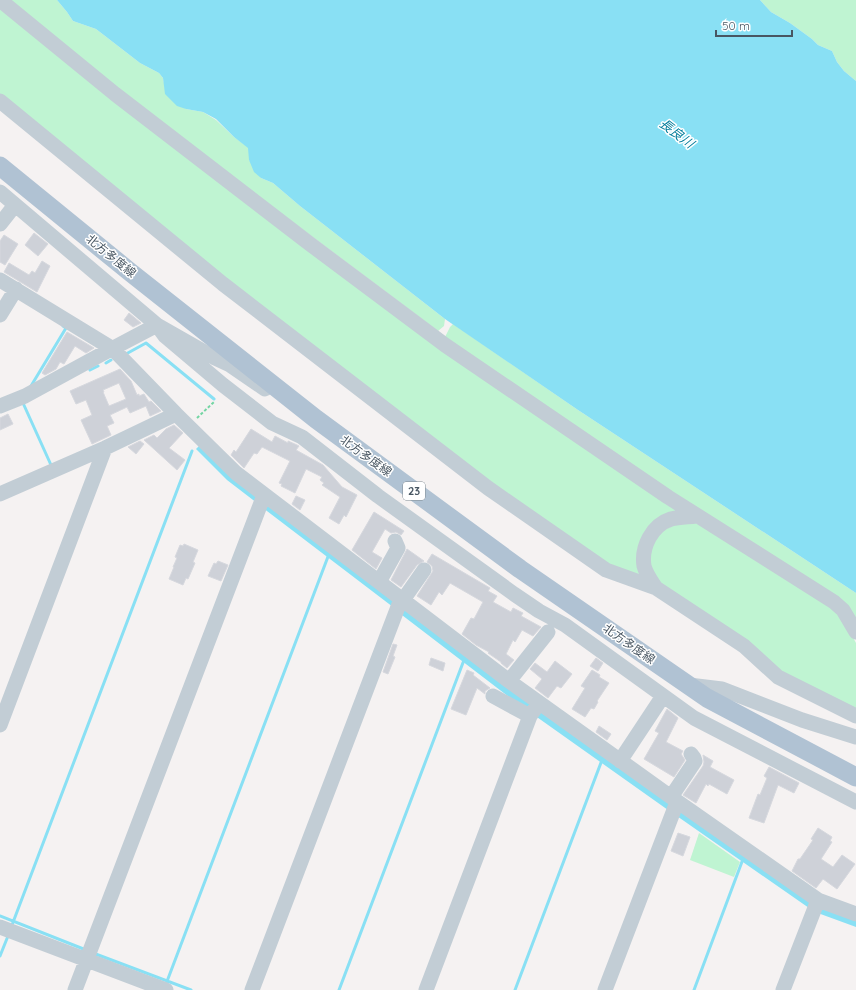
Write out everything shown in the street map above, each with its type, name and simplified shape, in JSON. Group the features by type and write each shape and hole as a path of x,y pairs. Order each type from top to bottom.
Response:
{"main road":[{"name":"北方多度線","path":"0,166 130,272 316,419 520,569 707,698 856,777"}],"street":[{"path":"0,0 116,94 310,244 445,345 696,516 834,602 843,610 856,632"},
{"path":"0,101 223,284 488,488 606,570 656,588 744,646 778,677 856,716"},
{"path":"0,192 157,325 214,358 230,365 286,403 316,419"},
{"path":"0,224 15,205"},
{"path":"0,280 113,349 236,473 509,681 674,800 818,900 856,914"},
{"path":"0,316 16,289"},
{"path":"0,406 25,396 157,325"},
{"path":"157,325 165,336 223,385 272,423 302,437 378,496 514,594 565,625 694,718 856,802"},
{"path":"0,494 105,448 176,414"},
{"path":"0,725 105,448"},
{"path":"75,990 264,495"},
{"path":"656,588 644,568 645,550 648,539 660,526 670,519 696,516"},
{"path":"379,582 398,548 395,540"},
{"path":"252,990 402,600 424,570"},
{"path":"509,681 548,632"},
{"path":"689,685 722,689 802,720 856,737"},
{"path":"493,696 530,716"},
{"path":"620,761 663,696"},
{"path":"426,990 530,716 539,703"},
{"path":"605,990 674,800 695,761 691,754"},
{"path":"783,990 818,900"},
{"path":"0,927 166,990"}],"path":[{"path":"189,427 215,401"}],"green space":[{"path":"7,0 57,0 73,21 96,29 140,63 159,73 163,78 166,94 186,109 203,112 216,120 234,137 249,148 249,160 261,178 273,183 300,206 445,319 444,326 438,331 118,91"},
{"path":"760,0 856,0 856,81 844,71 837,62 832,51 818,45 790,23 771,12"},
{"path":"0,4 113,96 679,509 650,531 647,581 620,573 491,483 226,283 0,95"},
{"path":"453,324 578,410 856,593 856,621 445,337"},
{"path":"687,520 701,525 839,612 856,643 856,712 777,669 656,583 647,554 656,533"},
{"path":"699,833 740,862 734,877 690,860"}],"water":[{"name":"長良川","path":"57,0 760,0 771,12 790,23 818,45 832,51 837,62 844,71 856,81 856,593 578,410 445,319 300,206 273,183 261,178 254,172 249,160 248,148 234,137 216,119 203,112 177,106 165,94 163,78 159,73 140,63 96,29 73,21"},
{"path":"200,445 259,498 257,503 227,480 196,449"},
{"path":"267,504 396,601 393,607 263,508"},
{"path":"404,607 532,704 526,710 398,612"},
{"path":"539,711 671,802 668,810 534,715"},
{"path":"681,809 812,900 809,908 674,814"},
{"path":"819,907 856,920 856,927 815,912"}],"building":[{"path":"34,233 48,244 38,256 25,245"},
{"path":"4,235 18,244 5,265 0,262 0,241"},
{"path":"42,261 50,266 37,292 4,272 9,263 29,275 32,271 35,273"},
{"path":"129,313 141,323 133,327 124,320"},
{"path":"67,332 94,348 86,353 75,346 64,364 60,362 56,369 45,375 42,373"},
{"path":"120,369 131,381 137,395 139,394 139,396 144,394 149,402 151,401 161,411 150,416 146,406 130,413 127,407 110,415 114,423 107,426 111,435 92,444 81,420 92,415 86,400 76,404 70,391","holes":["119,383 126,399 109,406 103,390"]},
{"path":"8,414 13,424 0,430 0,418"},
{"path":"174,425 183,433 169,448 185,460 177,470 144,440 154,435 157,438 166,429"},
{"path":"251,429 272,442 275,436 288,443 288,441 299,446 296,450 323,465 342,487 357,495 346,517 344,515 339,524 329,518 340,497 322,485 324,483 320,480 322,477 306,469 295,493 281,486 282,484 279,483 290,461 262,447 257,454 254,453 244,468 231,455 234,450 236,452"},
{"path":"140,441 144,444 136,454 128,447"},
{"path":"296,496 305,500 300,510 292,504"},
{"path":"374,512 404,531 401,535 396,532 391,533 385,529 372,552 382,558 376,569 352,550"},
{"path":"184,544 198,550 193,562 195,563 188,579 186,578 183,585 169,579 180,545 183,546"},
{"path":"407,549 424,561 417,565 401,587 391,580"},
{"path":"432,554 490,588 488,591 497,596 493,602 511,612 513,608 523,613 521,616 541,627 533,636 522,630 515,642 513,640 506,654 514,660 507,668 488,653 489,652 476,645 462,634 471,618 474,619 483,602 450,583 442,595 439,592 431,605 417,596 433,571 432,566 427,562"},
{"path":"218,561 228,565 221,581 208,576 214,563 216,564"},
{"path":"393,644 397,645 393,656 395,657 388,674 383,672"},
{"path":"431,658 445,663 443,671 429,665"},
{"path":"596,658 603,663 598,671 590,666"},
{"path":"555,661 572,674 561,688 557,686 548,698 535,688 542,679 530,669 535,663 547,672"},
{"path":"467,670 474,673 473,675 490,688 485,691 485,694 477,688 466,715 451,709"},
{"path":"592,670 600,675 599,677 609,683 597,701 598,702 594,709 591,708 585,717 572,709 585,688 581,686"},
{"path":"667,709 678,718 666,742 683,751 681,754 685,760 674,777 644,759 659,733 655,731"},
{"path":"599,726 611,734 607,740 596,732"},
{"path":"703,755 713,761 710,767 734,780 727,794 709,784 708,786 706,784 696,803 683,795 703,766"},
{"path":"769,767 799,783 794,793 778,785 764,823 749,818 758,794 760,795 767,778 764,776"},
{"path":"818,828 832,837 830,841 832,842 821,859 833,867 842,855 855,864 837,889 823,879 816,888 792,871 798,859 800,859 813,840 811,839"},
{"path":"678,833 690,837 683,856 671,851"}],"waterway":[{"path":"31,386 66,328 63,326"},
{"path":"126,354 146,343 214,399"},
{"path":"106,363 111,360"},
{"path":"90,370 98,366"},
{"path":"24,403 51,465 50,466"},
{"path":"12,925 192,451"},
{"path":"166,984 329,554"},
{"path":"339,990 464,660"},
{"path":"515,990 602,760"},
{"path":"694,990 743,859"},
{"path":"0,916 86,950"},
{"path":"0,956 8,936"},
{"path":"93,953 191,990"}]}
